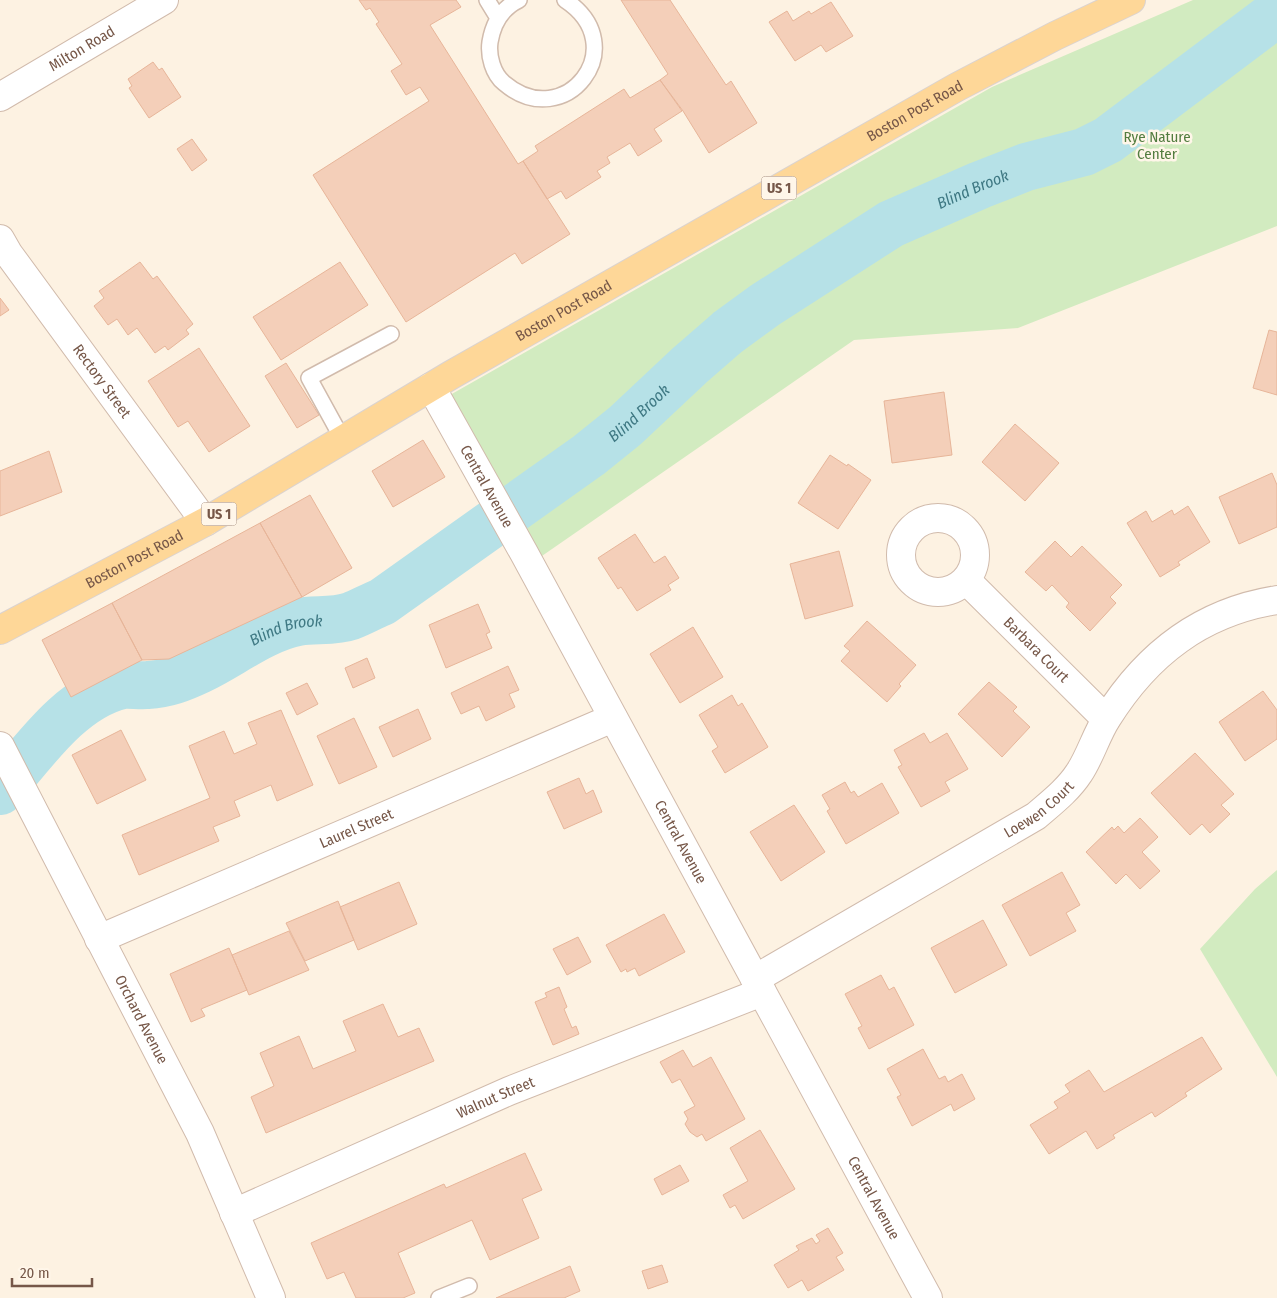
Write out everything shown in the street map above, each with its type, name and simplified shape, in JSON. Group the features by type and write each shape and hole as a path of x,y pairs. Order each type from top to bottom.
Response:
{"main road":[{"name":"Boston Post Road","path":"0,630 205,522 431,387 965,82 1131,0"}],"street":[{"name":"Milton Road","path":"0,97 164,0"},
{"name":"Rectory Street","path":"0,239 8,253 205,522"},
{"name":"Central Avenue","path":"431,387 928,1298"},
{"name":"Barbara Court","path":"966,580 1106,719"},
{"name":"Loewen Court","path":"758,985 1036,816 1061,795 1080,772 1106,719 1127,688 1147,666 1183,635 1218,617 1257,603 1277,600"},
{"name":"Laurel Street","path":"99,939 613,718"},
{"name":"Orchard Avenue","path":"1,748 200,1133 271,1298"},
{"name":"Walnut Street","path":"234,1213 509,1091 758,985"}],"lane":[{"path":"487,0 498,18"},
{"path":"519,0 513,2 500,14 492,30 489,47 492,65 501,80 514,92 531,98 548,99 565,94 580,84 589,70 594,54 594,37 588,21 577,8 565,0"},
{"path":"343,440 310,378 391,334"},
{"path":"440,1298 469,1286"}],"green space":[{"name":"Rye Nature Center","path":"1193,0 1277,0 1277,226 1018,328 854,340 539,558 450,395 992,87"},
{"path":"1277,870 1277,1077 1200,949 1255,889"}],"building":[{"path":"359,0 456,0 461,7 430,25 518,164 523,161 570,234 522,264 515,253 406,322 313,175 429,101 420,87 406,95 391,71 402,64 376,24 379,22 370,8 366,10"},
{"path":"621,0 670,0 726,85 731,81 757,123 709,153 683,111 660,80 668,74"},
{"path":"831,2 853,36 826,52 821,45 795,61 769,22 787,11 793,21 809,11 811,14"},
{"path":"153,62 159,70 162,68 181,97 149,118 129,88 132,86 128,79"},
{"path":"660,80 682,111 654,129 662,141 638,156 630,143 607,157 610,163 597,171 601,177 566,199 561,191 547,199 523,161 538,151 535,146 624,89 630,98"},
{"path":"192,139 207,160 192,171 177,149"},
{"path":"140,262 153,279 157,276 193,324 186,330 189,334 168,350 165,346 155,353 137,328 128,335 117,319 108,325 94,306 104,298 99,291"},
{"path":"340,262 368,305 281,360 253,317"},
{"path":"0,298 9,310 0,316"},
{"path":"1269,330 1277,332 1277,395 1253,388"},
{"path":"199,348 250,426 209,452 188,421 178,427 148,381"},
{"path":"286,363 319,415 297,428 265,376"},
{"path":"944,392 952,455 892,463 884,401"},
{"path":"1015,424 1059,463 1025,501 982,462"},
{"path":"423,440 445,477 393,507 372,471"},
{"path":"49,451 62,492 0,516 0,471"},
{"path":"830,455 847,466 848,464 871,480 838,529 798,503"},
{"path":"1272,473 1277,485 1277,527 1239,544 1219,497"},
{"path":"310,495 352,568 302,597 260,523"},
{"path":"1188,506 1210,542 1178,562 1180,565 1160,577 1127,523 1146,511 1152,522 1172,510 1174,515"},
{"path":"260,523 302,597 169,659 142,660 112,603"},
{"path":"635,534 654,563 665,556 679,578 668,585 671,590 637,611 621,587 618,589 598,558"},
{"path":"1055,541 1071,557 1082,546 1122,585 1110,597 1116,603 1090,631 1066,607 1069,603 1052,585 1046,591 1025,572"},
{"path":"839,551 853,606 805,619 790,564"},
{"path":"112,603 142,660 71,697 42,640"},
{"path":"478,604 490,632 486,634 492,648 446,668 429,625"},
{"path":"867,621 916,665 899,684 901,686 887,702 841,661 850,651 844,646"},
{"path":"693,627 723,677 680,703 650,654"},
{"path":"367,658 375,678 353,688 345,668"},
{"path":"508,666 519,690 509,694 515,707 486,721 479,706 461,714 451,693"},
{"path":"989,682 1017,707 1013,711 1030,727 1002,757 958,714"},
{"path":"307,683 318,704 297,715 286,693"},
{"path":"1263,691 1277,710 1277,739 1245,761 1219,722"},
{"path":"732,695 738,706 742,703 768,747 725,773 712,751 718,747 699,715"},
{"path":"418,709 431,739 393,757 379,727"},
{"path":"281,710 313,785 277,801 271,785 234,801 240,816 213,827 219,841 139,875 122,835 210,798 189,746 224,731 234,754 257,744 248,723"},
{"path":"354,718 377,767 339,784 317,736"},
{"path":"121,730 146,780 97,804 72,755"},
{"path":"924,733 930,743 947,733 968,769 945,782 950,791 921,807 898,767 902,765 894,750"},
{"path":"1195,753 1234,794 1221,805 1230,814 1210,833 1202,824 1190,835 1151,793"},
{"path":"579,778 586,794 593,790 602,812 564,829 547,792"},
{"path":"845,782 851,793 854,791 858,797 882,783 899,813 846,844 827,811 830,809 822,795"},
{"path":"794,805 825,852 781,881 750,832"},
{"path":"1140,818 1158,837 1142,852 1160,871 1140,889 1126,874 1116,884 1086,852 1112,827 1114,830 1118,826 1124,833"},
{"path":"1062,872 1080,905 1066,913 1076,931 1030,956 1002,905"},
{"path":"399,882 417,924 358,950 340,907"},
{"path":"338,901 354,940 305,961 286,923"},
{"path":"664,914 685,952 639,976 635,968 627,972 626,969 621,972 606,945"},
{"path":"983,920 1007,965 955,993 931,948"},
{"path":"289,931 309,970 249,995 232,955"},
{"path":"578,937 591,962 567,975 553,949"},
{"path":"229,948 247,990 201,1009 205,1016 191,1022 170,974"},
{"path":"881,975 889,990 894,987 914,1025 869,1049 858,1028 862,1026 845,994"},
{"path":"559,987 567,1007 564,1009 572,1028 576,1026 579,1034 553,1045 535,1002 547,997 545,993"},
{"path":"383,1004 398,1037 419,1028 434,1061 266,1133 251,1097 274,1086 260,1053 299,1036 313,1069 356,1051 343,1021"},
{"path":"1202,1037 1222,1069 1185,1093 1187,1096 1155,1117 1152,1112 1113,1135 1115,1138 1097,1149 1086,1131 1049,1154 1030,1125 1058,1108 1054,1102 1070,1092 1065,1085 1089,1070 1104,1092"},
{"path":"923,1049 939,1079 945,1076 948,1082 962,1074 975,1099 954,1111 951,1104 912,1126 897,1097 901,1095 887,1069"},
{"path":"683,1050 693,1067 711,1057 745,1119 706,1141 702,1134 697,1137 690,1132 685,1124 688,1119 684,1112 695,1106 680,1079 672,1083 660,1062"},
{"path":"760,1130 795,1189 743,1219 735,1205 730,1208 723,1195 748,1181 730,1148"},
{"path":"525,1153 542,1190 522,1199 539,1238 490,1260 472,1220 398,1253 415,1293 403,1298 356,1298 344,1272 327,1279 311,1243 444,1184 446,1188"},
{"path":"680,1165 689,1181 662,1195 654,1179"},
{"path":"828,1228 843,1253 836,1257 844,1270 808,1291 802,1280 788,1288 774,1265 799,1250 796,1246 812,1238 816,1244 820,1241 816,1235"},
{"path":"662,1265 668,1282 648,1289 642,1271"},
{"path":"570,1266 580,1291 564,1298 496,1298"}],"waterway":[{"name":"Blind Brook","path":"0,791 54,728 86,701 103,691 122,685 155,684 187,676 259,636 285,625 304,621 345,618 382,602 589,455 625,426 728,332 765,305 891,224 1026,167 1084,152 1108,140 1277,13"}]}
